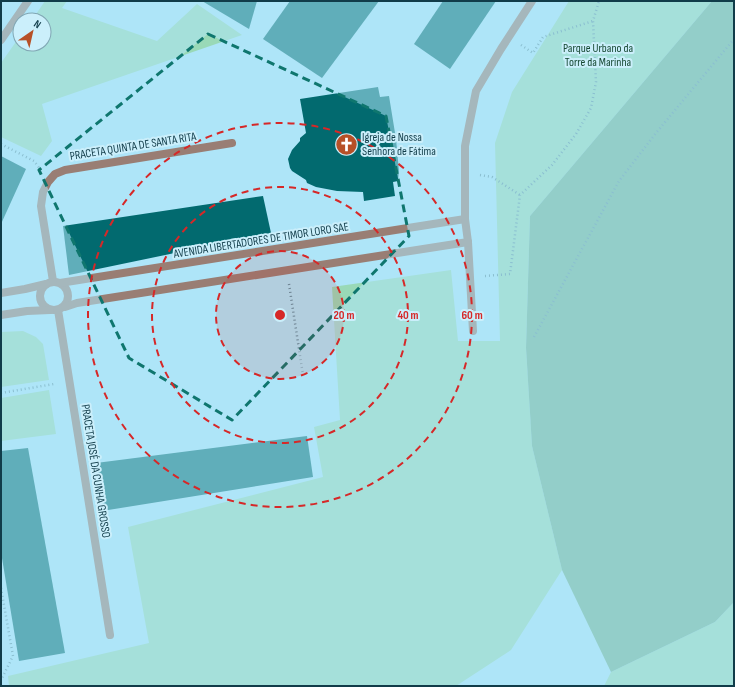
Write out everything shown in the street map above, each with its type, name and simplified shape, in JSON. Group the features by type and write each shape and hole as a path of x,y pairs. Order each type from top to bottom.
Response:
{"street":[{"path":"1,40 28,1"},
{"path":"474,331 465,219 465,146 476,91 532,1"},
{"name":"PRACETA QUINTA DE SANTA RITA","path":"54,283 41,206 42,192 48,182 56,174 65,170 232,143"},
{"name":"AVENIDA LIBERTADORES DE TIMOR LORO SAE","path":"1,293 54,283 465,219"},
{"path":"1,315 27,311 58,309 77,303 468,242"},
{"path":"54,283 66,287 69,294 69,301 58,309 45,308 41,302 40,295 42,288 54,283"},
{"name":"PRACETA JOSÉ DA CUNHA GROSSO","path":"58,309 110,635"}],"path":[{"path":"470,276 510,274 520,195 552,166 576,134 590,108 596,82 593,20 599,1"},
{"path":"508,38 533,53 543,37 593,20"},
{"path":"534,337 619,181 656,133 734,39"},
{"path":"1,144 34,161"},
{"path":"465,174 492,177 520,195"},
{"path":"287,270 304,375"},
{"path":"1,393 54,384"},
{"path":"1,588 13,656 1,680"}],"highlighted area":[{"path":"208,34 386,116 409,236 232,420 129,358 39,170"}],"green space":[{"path":"45,1 67,1 62,8 157,41 197,4 242,35 42,104 52,141 41,156 1,137 1,63 12,47 12,52 52,52 52,12 37,12"},
{"name":"Parque Urbano da Torre da Marinha","path":"569,1 712,1 530,216 526,348 532,446 562,570 511,650 456,686 9,686 8,676 149,643 128,527 323,477 314,427 340,420 332,287 451,270 458,341 500,341 495,143 512,92"},
{"path":"712,1 734,1 734,602 715,622 611,672 562,570 532,446 526,348 530,216"},
{"path":"23,331 36,337 43,344 49,380 1,387 1,332"},
{"path":"49,390 56,434 1,441 1,398"},
{"path":"734,602 734,686 604,686 611,672 715,622"}],"building":[{"path":"202,1 257,1 249,29"},
{"path":"290,1 379,1 322,78 263,39"},
{"path":"443,1 496,1 450,69 414,44"},
{"name":"Igreja de Nossa Senhora de Fátima","path":"378,87 380,97 389,96 396,139 399,171 398,181 393,182 395,196 364,201 363,192 337,191 316,187 307,183 306,180 292,171 288,159 292,150 300,141 300,138 306,133 300,99"},
{"path":"1,156 26,169 1,224"},
{"path":"263,196 271,233 69,275 63,226"},
{"path":"307,436 313,477 102,511 96,463"},
{"path":"28,448 65,653 19,661 1,552 1,451"}],"place":[{"name":"Igreja de Nossa Senhora de Fátima","path":"347,144"}]}
